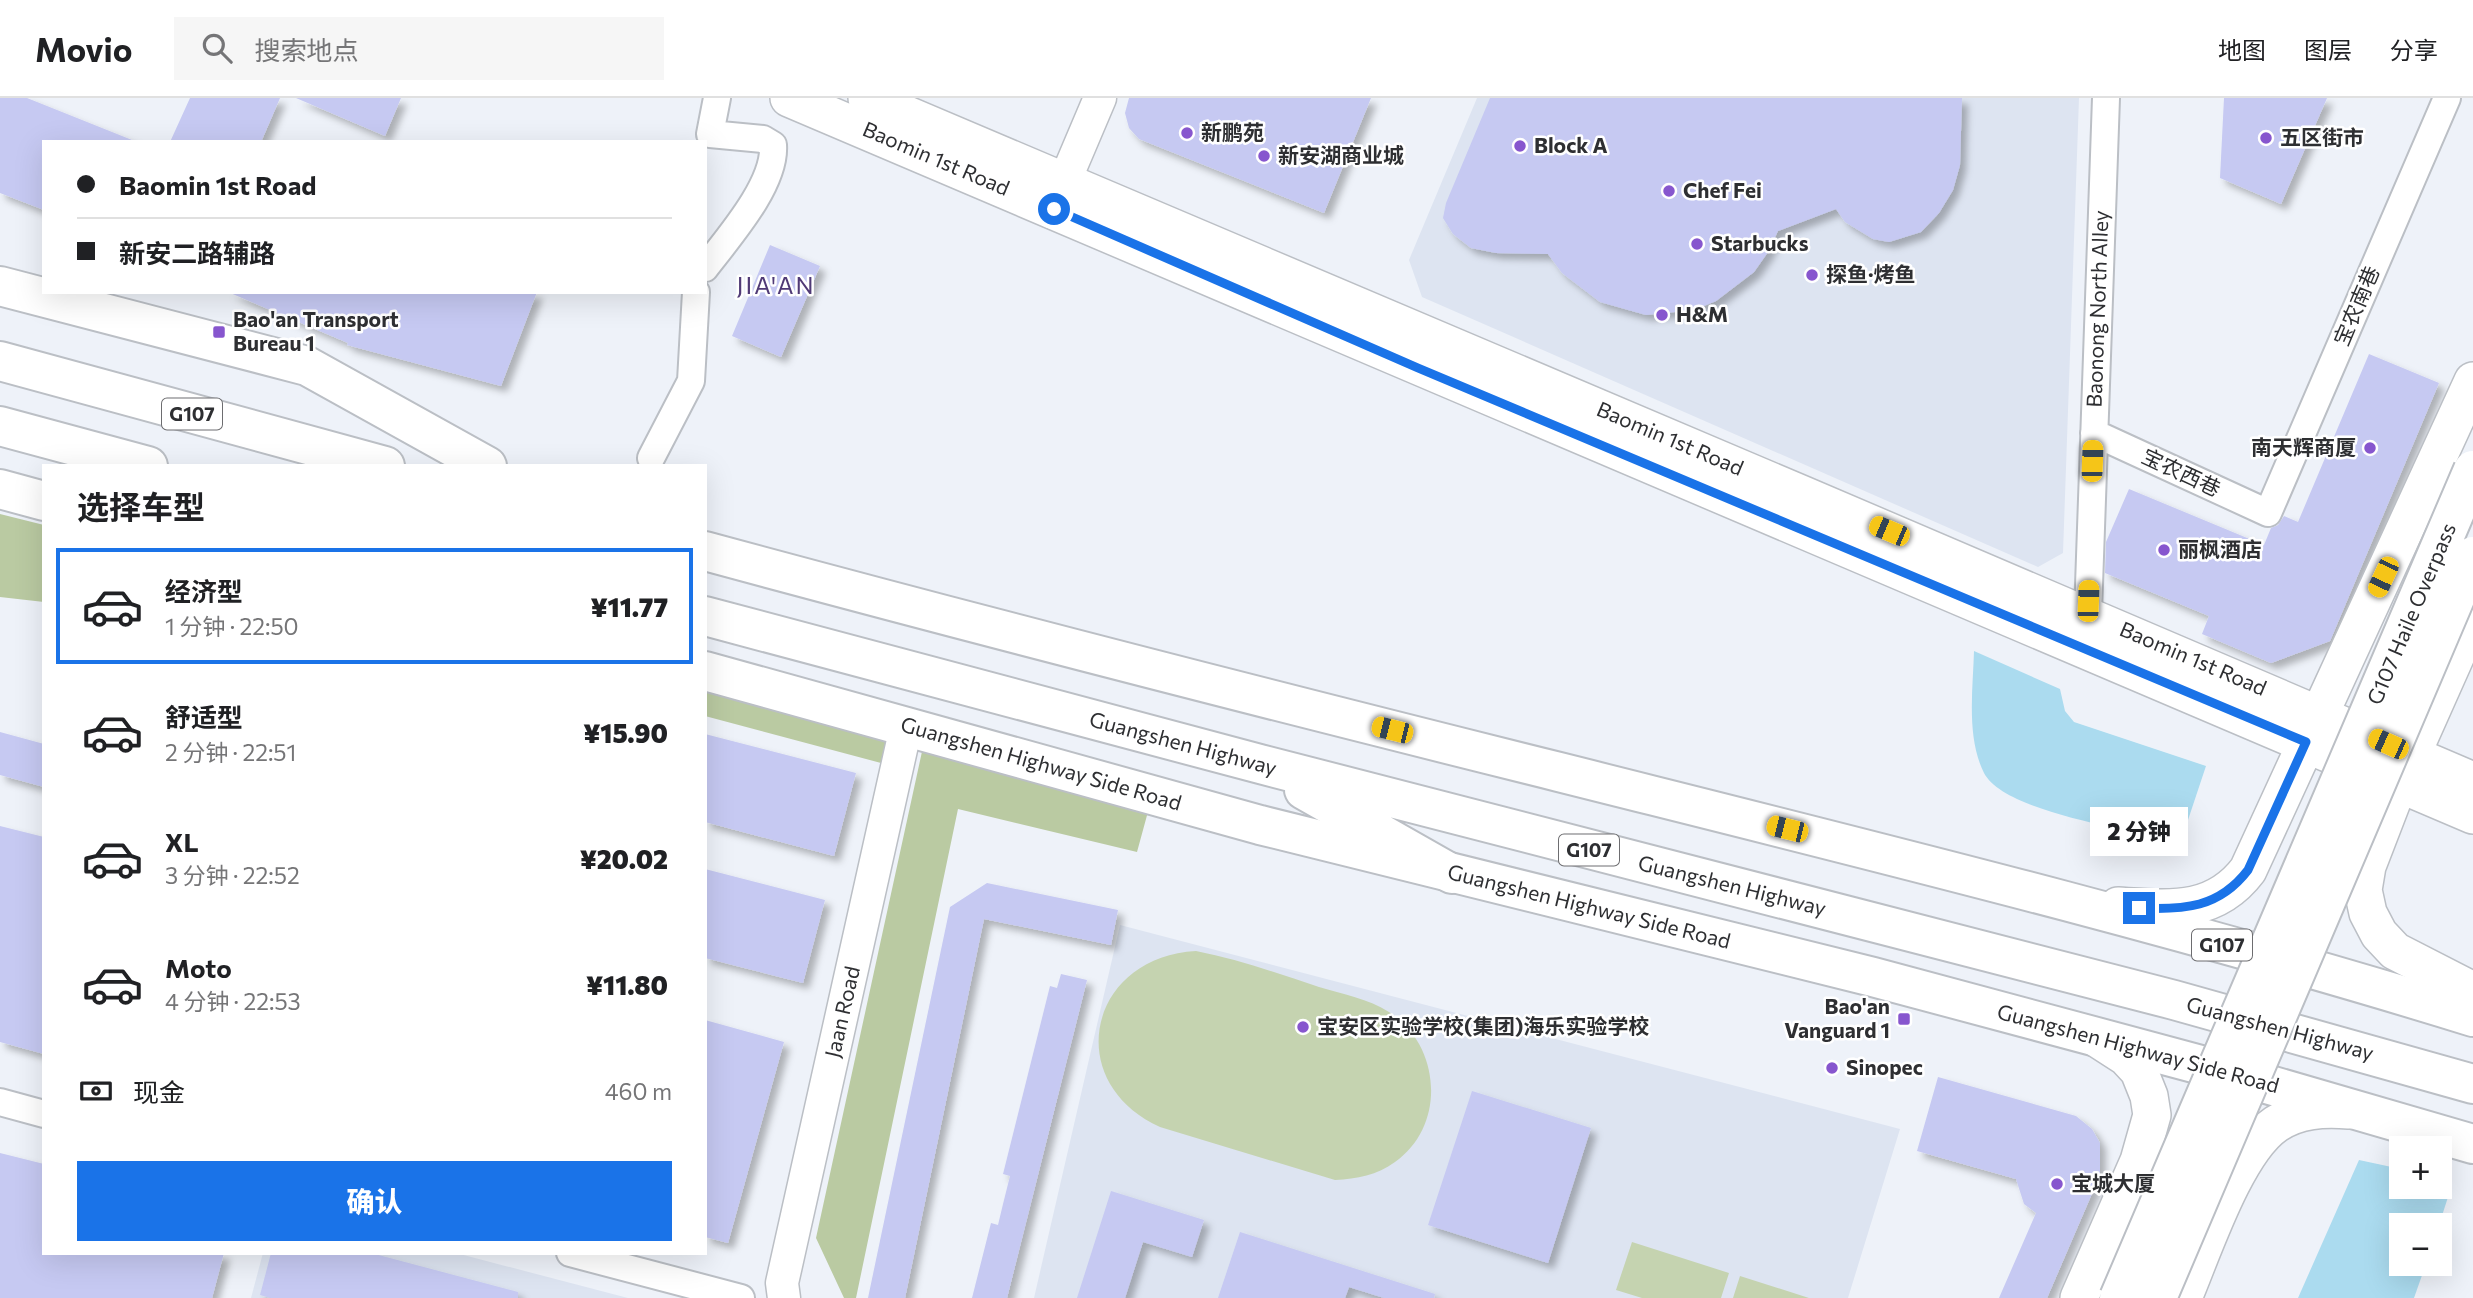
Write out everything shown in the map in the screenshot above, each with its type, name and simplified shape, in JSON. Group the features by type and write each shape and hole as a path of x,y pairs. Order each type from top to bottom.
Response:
{"main road":[{"name":"Baomin 1st Road","path":"789,98 1059,196"},
{"name":"Baomin 1st Road","path":"867,98 1059,196 1418,368 2082,629 2405,768 2473,815"},
{"path":"0,286 307,366 482,464"},
{"name":"G107","path":"0,361 378,464"},
{"path":"2072,904 2161,909 2192,906 2218,899 2235,888 2248,870 2473,381"},
{"path":"0,426 141,464"},
{"name":"G107 Haile Overpass","path":"2119,1298 2473,470"},
{"path":"0,489 42,500"},
{"name":"G107","path":"707,552 1326,714 1971,875 2363,983 2473,1017"},
{"name":"G107 Haile Overpass","path":"2157,1298 2473,556"},
{"name":"Guangshen Highway","path":"707,617 1260,764 2174,1000 2473,1084"},
{"path":"2473,617 2405,768 2367,866 2363,890 2368,913 2379,934 2395,951 2473,991"},
{"path":"707,644 850,655"},
{"name":"Guangshen Highway Side Road","path":"707,672 1260,825 1873,977 2094,1036 2473,1144"},
{"path":"1260,764 1452,874"},
{"name":"Baomin 1st Road","path":"2405,768 2473,781"},
{"path":"2080,1298 2138,1161 2152,1115 2145,1083 2126,1057 2094,1036"},
{"path":"2183,1298 2229,1193 2258,1139 2277,1123 2320,1108 2361,1110"},
{"path":"2138,1161 2164,1137 2176,1132 2203,1134 2214,1140 2228,1163 2229,1193"}],"street":[{"path":"707,265 760,192 774,154 773,145 763,139 710,134 717,98"},
{"path":"1059,196 1100,98"},
{"name":"Baonong North Alley","path":"2082,629 2094,433 2106,98"},
{"name":"宝农南巷","path":"2268,513 2446,98"},
{"path":"651,458 691,381 696,294"},
{"name":"宝农西巷","path":"2094,433 2268,513"},
{"name":"Jaan Road","path":"784,1298 782,1283 906,727"},
{"path":"0,1102 42,1113"},
{"path":"578,1255 741,1298"}],"shaded area":[{"path":"1477,98 2079,98 2063,553 2038,567 1422,297 1409,260"},
{"name":"宝安区实验学校(集团)海乐实验学校","path":"1120,925 1900,1129 1848,1298 1034,1298"},
{"path":"262,1255 464,1255 628,1298 251,1298"}],"green space":[{"path":"0,514 42,524 42,602 0,597"},
{"path":"707,688 888,736 881,763 707,717"},
{"path":"923,747 1149,808 1137,852 958,809 856,1298 844,1298 816,1238"},
{"path":"1196,951 1243,962 1364,1000 1381,1007 1406,1026 1419,1044 1427,1064 1431,1086 1430,1107 1423,1128 1412,1146 1395,1162 1381,1170 1359,1177 1335,1180 1160,1127 1129,1107 1109,1081 1099,1053 1100,1024 1111,997 1131,975 1159,958"},
{"path":"1632,1242 1729,1273 1721,1298 1642,1298 1616,1290"},
{"path":"1740,1276 1809,1298 1733,1298"}],"water":[{"path":"1974,651 2060,689 2065,711 2074,722 2206,766 2181,841 2074,818 2017,799 1997,787 1984,773 1975,744 1972,713"},
{"path":"2359,1160 2389,1166 2389,1199 2447,1199 2443,1213 2389,1213 2389,1276 2422,1276 2414,1298 2298,1298"}],"building":[{"path":"0,98 27,98 132,140 42,140 42,209 0,193"},
{"path":"190,98 280,98 262,140 171,140"},
{"path":"296,98 401,98 385,136"},
{"name":"新安湖商业城","path":"1129,98 1371,98 1324,213 1139,139 1129,128 1125,113"},
{"path":"1490,98 1962,98 1960,165 1953,190 1939,213 1921,232 1889,242 1873,239 1845,222 1836,209 1778,231 1754,272 1716,301 1694,310 1646,315 1600,302 1562,273 1548,254 1496,253 1471,248 1453,234 1443,218 1446,203"},
{"name":"五区街市","path":"2224,98 2327,98 2281,204 2220,178"},
{"path":"770,245 820,266 781,357 732,336"},
{"path":"233,294 536,294 501,386 347,345 348,343"},
{"name":"南天辉商厦","path":"2369,354 2439,383 2330,641 2271,663 2202,634 2209,616 2105,573 2106,542 2129,489 2264,545 2271,528 2278,525 2284,516 2298,522"},
{"path":"0,732 42,743 42,786 0,775"},
{"path":"707,735 856,773 834,856 707,823"},
{"path":"0,826 42,836 42,1053 0,1042"},
{"path":"707,870 825,900 803,983 707,959"},
{"path":"987,883 1118,910 1111,945 984,919 905,1298 868,1298 950,907"},
{"path":"1061,974 1087,980 1007,1298 972,1298 991,1223 998,1225 1010,1176 1003,1174 1050,986 1057,988"},
{"path":"707,1021 784,1042 728,1243 707,1238"},
{"name":"宝城大厦","path":"1938,1077 2076,1116 2092,1129 2100,1143 2100,1175 2047,1298 1999,1298 2036,1213 2024,1204 2016,1179 1917,1151"},
{"path":"1472,1091 1591,1128 1548,1263 1428,1225"},
{"path":"0,1153 42,1164 42,1255 223,1255 212,1298 0,1298"},
{"path":"1111,1191 1204,1220 1192,1257 1143,1242 1125,1298 1077,1298"},
{"path":"1240,1232 1435,1294 1434,1298 1384,1298 1349,1287 1345,1298 1218,1298"},
{"path":"270,1255 379,1255 518,1292 518,1298 271,1298 260,1295"}],"place":[{"name":"新鹏苑","path":"1187,133"},
{"name":"五区街市","path":"2266,138"},
{"name":"Block A","path":"1520,146"},
{"name":"新安湖商业城","path":"1264,156"},
{"name":"Chef Fei","path":"1669,191"},
{"name":"Starbucks","path":"1697,244"},
{"name":"探鱼·烤鱼","path":"1812,275"},
{"name":"H&M","path":"1662,315"},
{"name":"Bao'an Transport Bureau 1","path":"219,332"},
{"name":"南天辉商厦","path":"2370,448"},
{"name":"丽枫酒店","path":"2164,550"},
{"name":"Bao'an Vanguard 1","path":"1904,1019"},
{"name":"宝安区实验学校(集团)海乐实验学校","path":"1303,1027"},
{"name":"Sinopec","path":"1832,1068"},
{"name":"宝城大厦","path":"2057,1184"}],"district":[{"name":"JIA'AN","path":"776,286"}],"route":[{"path":"1054,209 1418,368 2306,742 2248,870 2235,888 2218,899 2192,906 2139,908"}]}
